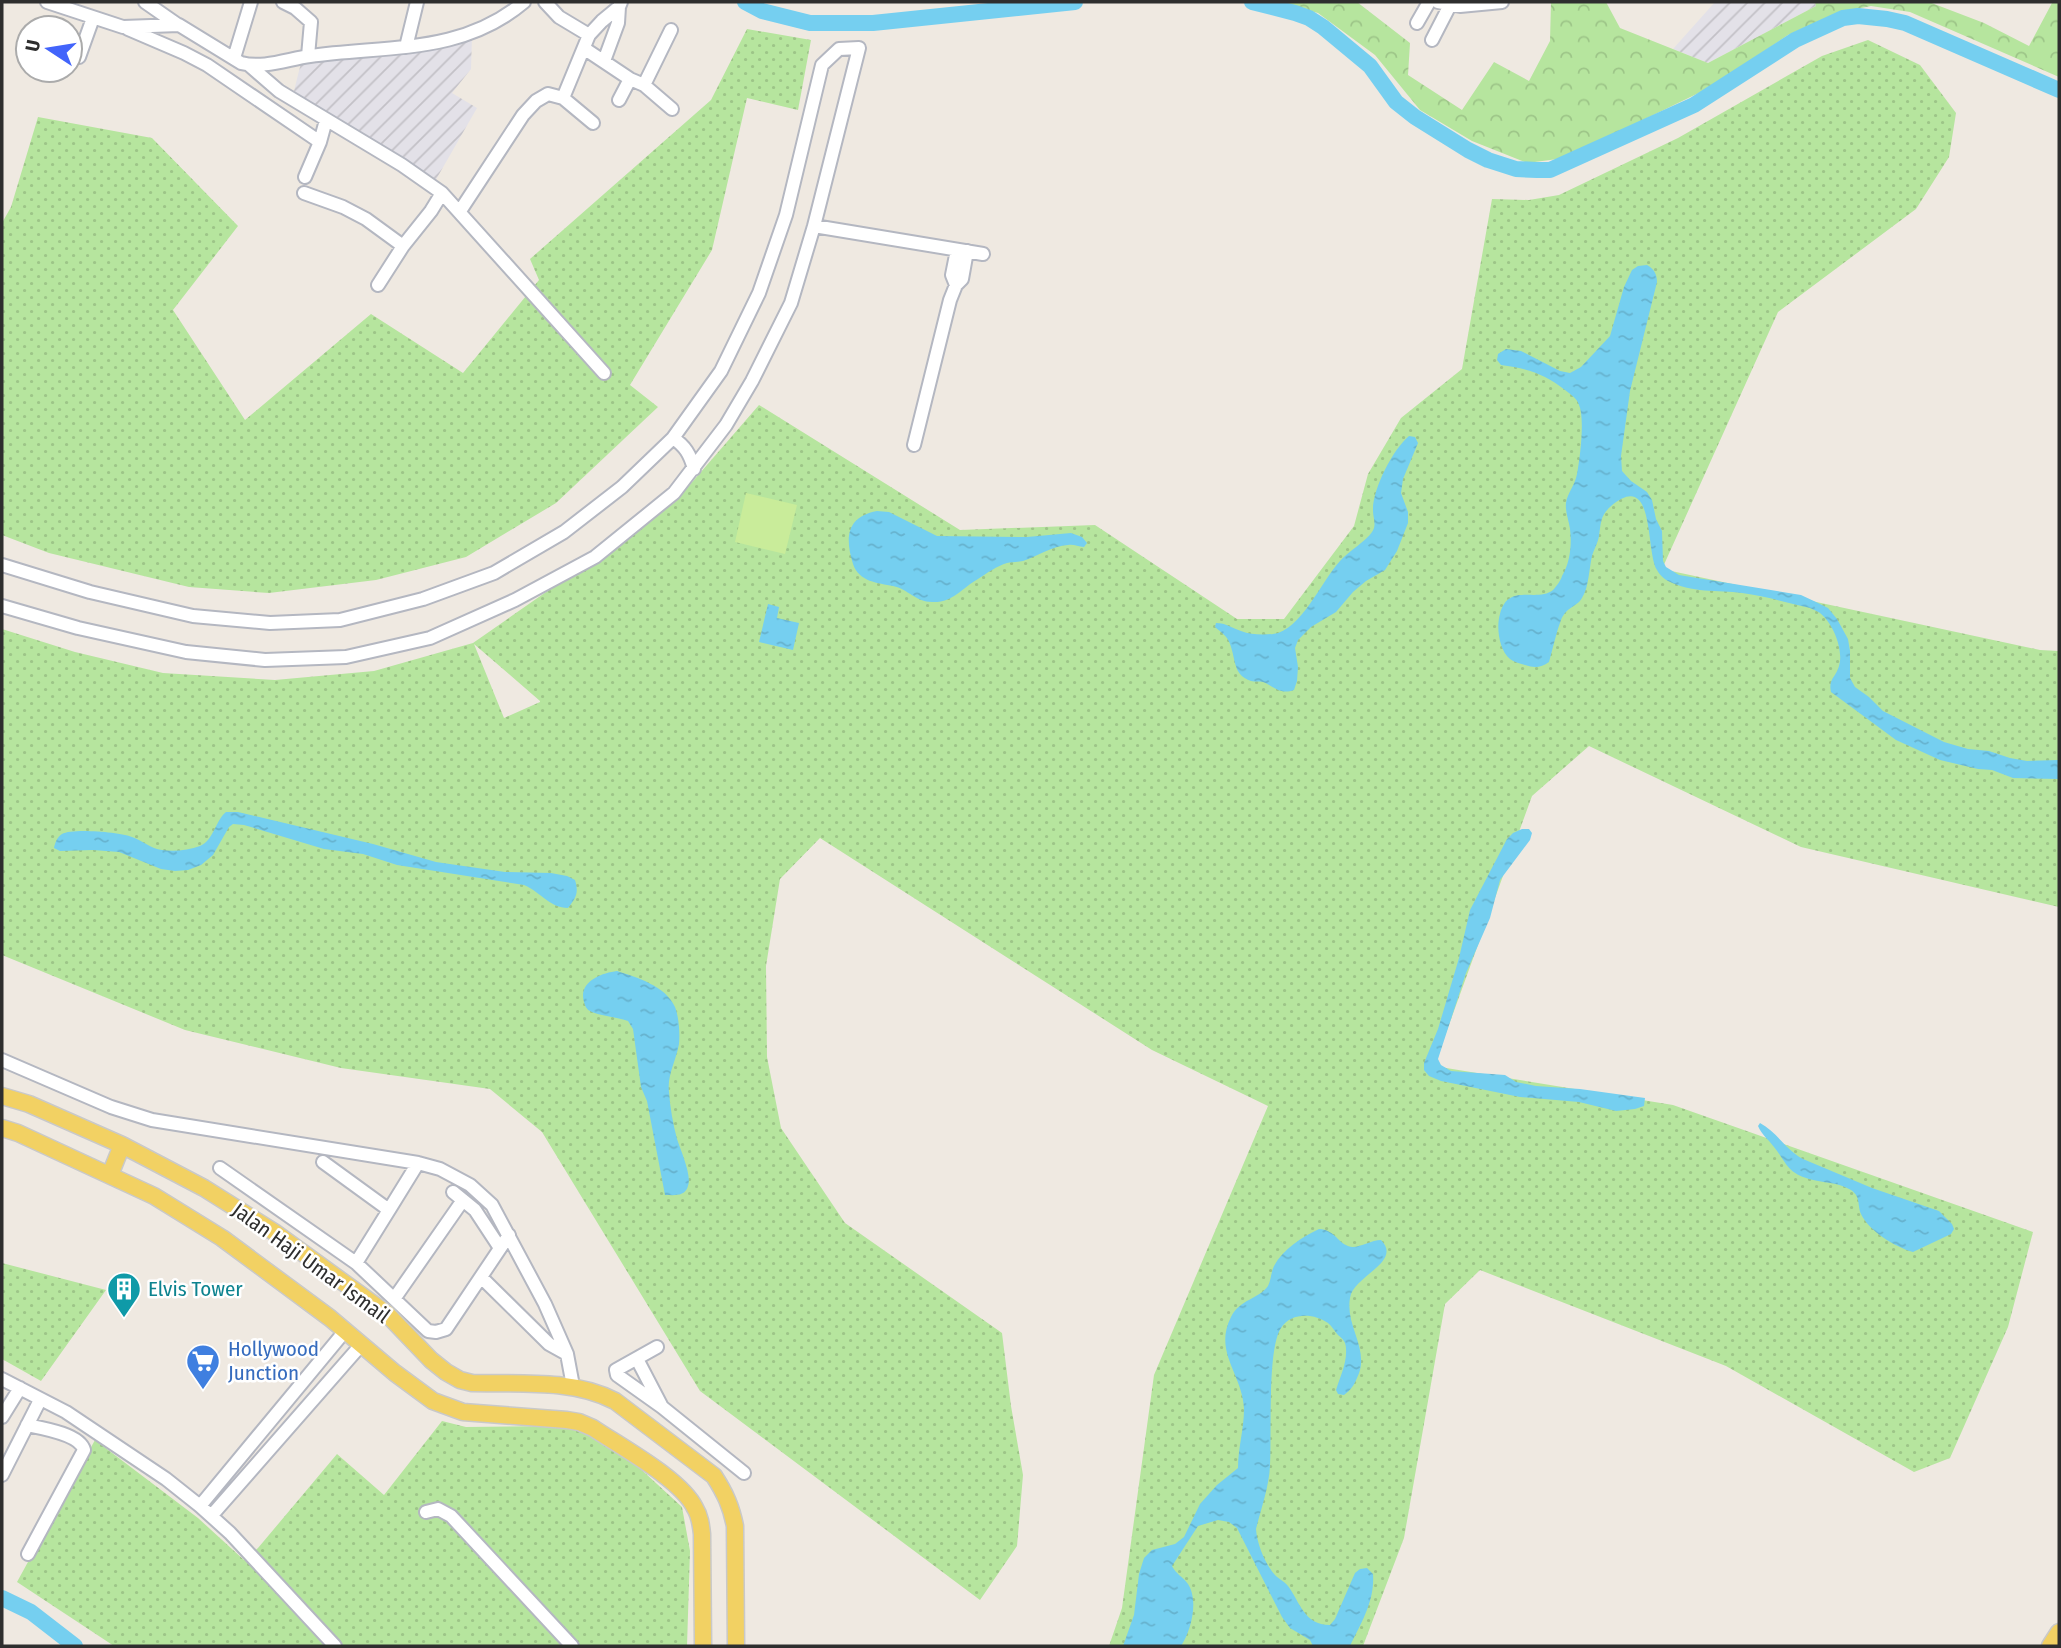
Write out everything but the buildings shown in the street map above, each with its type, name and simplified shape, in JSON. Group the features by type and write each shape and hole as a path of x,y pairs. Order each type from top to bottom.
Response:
{"main road":[{"name":"Jalan Haji Umar Ismail","path":"2,1096 29,1104 122,1145 204,1188 274,1232 387,1314 431,1360 446,1373 460,1380 472,1383 573,1386 599,1393 615,1401 714,1476 731,1506 735,1526 736,1646"},
{"name":"Jalan Haji Umar Ismail","path":"2,1128 154,1196 222,1238 433,1401 463,1412 579,1422 593,1428 671,1480 694,1505 700,1518 703,1646"},
{"path":"110,1175 122,1145"},
{"path":"2050,1646 2059,1632"}],"street":[{"path":"47,2 123,27 184,53 323,130 402,165 460,211 604,373"},
{"path":"147,2 179,25 249,65 323,130"},
{"path":"234,58 251,2"},
{"path":"283,2 311,22 309,56"},
{"path":"406,47 417,2"},
{"path":"545,2 559,17 589,35"},
{"path":"1417,23 1429,2"},
{"path":"1432,40 1444,3 1460,6 1502,2"},
{"path":"562,99 589,35 620,4"},
{"path":"604,61 618,23 620,4"},
{"path":"249,65 309,56 428,45 455,39 476,32 514,5"},
{"path":"84,43 93,18"},
{"path":"123,27 179,25"},
{"path":"644,85 671,30"},
{"path":"2,565 89,593 193,617 270,623 340,620 423,599 494,573 564,532 622,486 673,438 721,371 759,293 786,215 822,65 838,49 859,48 814,226 791,303 752,382 726,425 674,493 659,508 595,556 515,600 430,638 346,657 265,660 186,652 78,628 2,606"},
{"path":"585,49 630,79 644,85 672,109"},
{"path":"619,100 630,79"},
{"path":"460,211 523,115 536,101 548,94 562,99 593,123"},
{"path":"305,177 323,130"},
{"path":"304,192 366,219 403,246"},
{"path":"378,285 440,196"},
{"path":"814,226 983,254"},
{"path":"914,445 956,285 952,275 962,251"},
{"path":"673,438 684,445 691,456 694,469"},
{"path":"2,1060 111,1107 152,1120 418,1163 440,1170 470,1185 492,1205 545,1304 567,1354 573,1386"},
{"path":"323,1162 389,1210"},
{"path":"356,1264 418,1163"},
{"path":"220,1168 356,1264 428,1331 446,1329 509,1235"},
{"path":"394,1299 458,1196 475,1210 500,1248"},
{"path":"481,1277 549,1345 567,1354"},
{"path":"200,1506 345,1331"},
{"path":"212,1515 361,1345"},
{"path":"657,1347 616,1370 617,1376 662,1407 744,1473"},
{"path":"636,1359 662,1407"},
{"path":"2,1379 66,1412 166,1479 212,1515 335,1646"},
{"path":"301,1384 315,1396"},
{"path":"615,1401 627,1384"},
{"path":"19,1388 2,1415 25,1428 58,1433 79,1441 84,1450 28,1554"},
{"path":"2,1475 40,1400"},
{"path":"426,1512 438,1509 451,1516 572,1646"}],"shaded area":[{"path":"1715,2 1815,2 1816,6 1708,63 1673,49"},
{"path":"472,37 471,69 452,93 477,108 434,183 294,91 303,55"}],"green space":[{"path":"1277,2 1357,2 1410,43 1408,75 1462,110 1494,62 1529,81 1550,41 1551,2 1606,2 1620,28 1708,63 1816,6 1815,2 1929,2 1984,23 2029,46 2052,3 2059,2 2059,77 1910,12 1871,6 1837,13 1788,35 1713,86 1565,158 1527,163 1472,141 1420,110 1375,55 1318,13"},
{"path":"747,29 811,40 798,110 747,98 712,250 630,385 658,407 556,503 466,557 376,580 269,593 189,587 49,553 2,535 2,223 11,207 38,117 152,138 238,226 173,310 245,420 371,314 463,373 539,280 530,259 711,100"},
{"path":"1868,40 1920,65 1956,113 1949,157 1916,209 1778,312 1662,569 2040,650 2059,651 2059,907 1801,847 1589,746 1532,796 1434,1066 1673,1105 2033,1232 2008,1327 1950,1458 1914,1472 1726,1366 1480,1270 1445,1304 1404,1538 1363,1646 1109,1646 1122,1608 1154,1375 1268,1106 1152,1050 820,838 780,879 766,966 767,1057 781,1128 845,1223 1002,1333 1023,1475 1017,1546 980,1600 700,1391 542,1132 490,1089 341,1068 185,1030 2,955 2,629 75,652 163,673 275,680 374,671 473,643 674,503 759,405 960,530 1095,525 1237,619 1284,619 1354,526 1368,474 1401,418 1462,369 1492,199 1529,200 1559,195 1678,138 1822,56","holes":["474,644 540,701 504,718"]},
{"path":"746,493 797,505 785,554 735,542"},
{"path":"2,1263 106,1290 41,1381 2,1359"},
{"path":"442,1421 466,1427 561,1426 607,1438 682,1507 690,1551 687,1646 114,1646 17,1582 95,1440 198,1518 244,1560 258,1548 337,1454 384,1495"}],"water":[{"path":"1647,265 1655,272 1657,282 1630,391 1621,456 1622,471 1647,492 1652,500 1662,531 1663,561 1666,567 1679,575 1801,595 1828,608 1848,639 1850,678 1855,687 1883,711 1944,742 1968,749 1989,751 2027,761 2059,760 2059,779 2013,778 1992,770 1940,760 1896,740 1831,692 1840,652 1833,630 1825,617 1810,608 1759,596 1695,589 1666,580 1660,575 1653,560 1646,516 1642,504 1635,497 1625,497 1604,514 1584,594 1561,620 1549,662 1531,667 1513,661 1506,655 1499,632 1499,619 1504,604 1516,596 1539,595 1553,590 1567,565 1571,541 1566,503 1577,474 1582,419 1575,398 1558,384 1527,370 1501,365 1497,360 1498,354 1506,349 1521,351 1560,371 1570,373 1581,367 1610,336 1624,287 1632,270"},
{"path":"1409,436 1415,437 1418,443 1403,479 1401,493 1408,512 1408,523 1397,551 1385,570 1366,581 1336,612 1311,627 1298,640 1295,648 1298,667 1294,690 1281,691 1263,682 1245,678 1238,671 1229,641 1215,627 1216,623 1261,635 1283,631 1293,624 1333,569 1372,532 1375,524 1374,502 1380,481 1396,450"},
{"path":"877,511 889,512 937,536 1027,537 1071,533 1082,537 1087,543 1084,547 1056,547 1023,561 1003,564 952,598 939,602 926,601 898,588 870,581 856,570 849,546 850,530 859,518"},
{"path":"768,604 779,607 777,618 799,623 793,650 759,642"},
{"path":"226,812 238,812 373,844 436,862 505,872 567,876 575,880 576,895 568,908 562,907 524,885 397,865 363,854 324,849 233,824 213,855 201,865 188,870 161,869 119,852 60,851 54,848 62,834 85,831 126,835 162,850 191,849 205,843"},
{"path":"1522,829 1529,829 1532,833 1530,840 1500,880 1490,918 1466,973 1438,1059 1441,1065 1451,1071 1505,1075 1516,1082 1536,1086 1645,1098 1644,1106 1616,1111 1579,1102 1520,1097 1441,1081 1429,1076 1424,1070 1459,958 1470,910 1507,839"},
{"path":"617,971 658,988 675,1007 679,1044 670,1074 669,1092 674,1127 689,1182 687,1190 679,1195 665,1195 647,1101 641,1087 633,1029 628,1021 590,1011 584,1002 584,989 592,980"},
{"path":"1760,1123 1803,1159 1872,1188 1939,1211 1954,1229 1951,1234 1913,1252 1898,1246 1876,1232 1865,1220 1858,1198 1851,1190 1802,1177 1791,1170 1761,1132 1758,1126"},
{"path":"1319,1229 1329,1231 1344,1244 1352,1247 1381,1240 1386,1248 1386,1255 1353,1290 1350,1298 1349,1309 1360,1348 1361,1368 1353,1385 1344,1395 1338,1394 1336,1390 1343,1370 1345,1344 1329,1324 1316,1317 1303,1316 1291,1319 1281,1328 1272,1373 1269,1474 1256,1529 1262,1554 1271,1570 1288,1586 1308,1617 1321,1624 1330,1625 1335,1619 1355,1573 1367,1568 1373,1574 1373,1584 1370,1603 1363,1620 1350,1646 1313,1646 1310,1640 1290,1628 1282,1617 1237,1528 1229,1522 1218,1520 1198,1526 1172,1566 1188,1584 1193,1599 1191,1624 1181,1646 1123,1646 1134,1615 1139,1574 1144,1558 1152,1550 1175,1544 1184,1537 1200,1504 1217,1485 1238,1468 1244,1409 1225,1341 1231,1317 1239,1306 1268,1286 1274,1266 1282,1254"}],"waterway":[{"path":"745,2 762,11 810,23 873,23 1075,2"},
{"path":"1252,2 1309,18 1370,66 1396,102 1415,117 1468,150 1516,169 1550,170 1694,105 1795,40 1843,18 1858,16 1905,23 2059,90"},
{"path":"2,1598 31,1612 75,1646"}],"place":[{"name":"Elvis Tower","path":"124,1319"},
{"name":"Hollywood Junction","path":"203,1391"}]}
